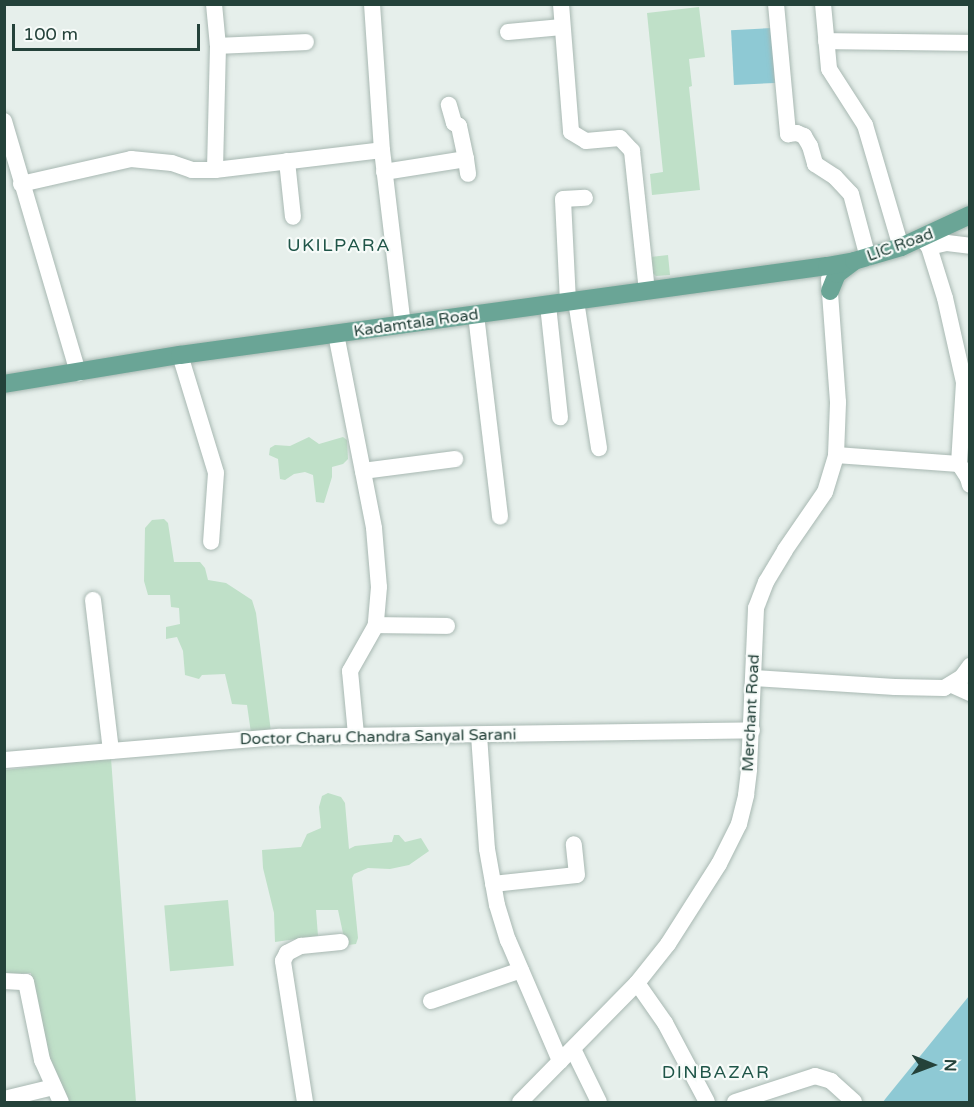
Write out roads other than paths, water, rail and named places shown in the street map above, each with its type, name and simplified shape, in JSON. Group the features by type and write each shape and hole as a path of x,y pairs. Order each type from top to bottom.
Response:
{"main road":[{"name":"LIC Road","path":"827,266 861,260 901,247 926,243 969,215"},
{"path":"830,291 837,274 861,260"},
{"name":"Kadamtala Road","path":"4,384 180,355 827,266"}],"street":[{"path":"214,4 218,46 215,170"},
{"path":"372,4 384,172 403,325"},
{"path":"561,4 571,132 586,141 620,138 632,152 647,291"},
{"path":"776,4 788,134 797,133 804,136 816,164 835,177 851,194 861,260"},
{"path":"823,4 829,69 833,79 851,100 865,124 901,247"},
{"path":"508,32 562,27"},
{"path":"826,41 969,43"},
{"path":"218,46 306,42"},
{"path":"384,172 467,167 459,126 454,123 449,105"},
{"path":"4,122 78,373"},
{"path":"21,184 131,159 172,163 192,170 215,170 382,150"},
{"path":"287,161 293,217"},
{"path":"585,198 563,199 572,301 599,448"},
{"path":"969,246 926,243 945,298 967,382 959,464 968,478 969,485"},
{"name":"Merchant Road","path":"520,1102 637,982 695,904 739,824 746,795 752,730 756,609 766,582 825,492 836,455 837,390 827,266"},
{"path":"548,305 560,417"},
{"path":"476,315 500,517"},
{"path":"336,334 374,528 377,564 379,609 376,625 350,671 356,735"},
{"path":"180,355 216,473 211,542"},
{"path":"836,455 959,464"},
{"path":"363,471 455,459"},
{"path":"93,600 111,751"},
{"path":"376,625 447,626"},
{"path":"952,685 969,666"},
{"path":"754,678 895,687 952,685 969,693"},
{"name":"Doctor Charu Chandra Sanyal Sarani","path":"4,760 278,737 752,730"},
{"path":"479,735 485,824 493,884 503,929 521,970 566,1055 599,1102"},
{"path":"493,884 577,875 574,844"},
{"path":"304,1102 283,961 287,953 301,946 341,942"},
{"path":"431,1001 521,970"},
{"path":"4,981 26,982 42,1059 58,1095 4,1099"},
{"path":"637,982 665,1023 707,1102"},
{"path":"735,1102 815,1076 831,1081 854,1102"}],"water":[{"path":"772,28 775,83 734,85 731,30"},
{"path":"969,996 968,1102 883,1102 886,1098"}],"district":[{"name":"UKILPARA","path":"339,245"},
{"name":"DINBAZAR","path":"716,1072"}]}
